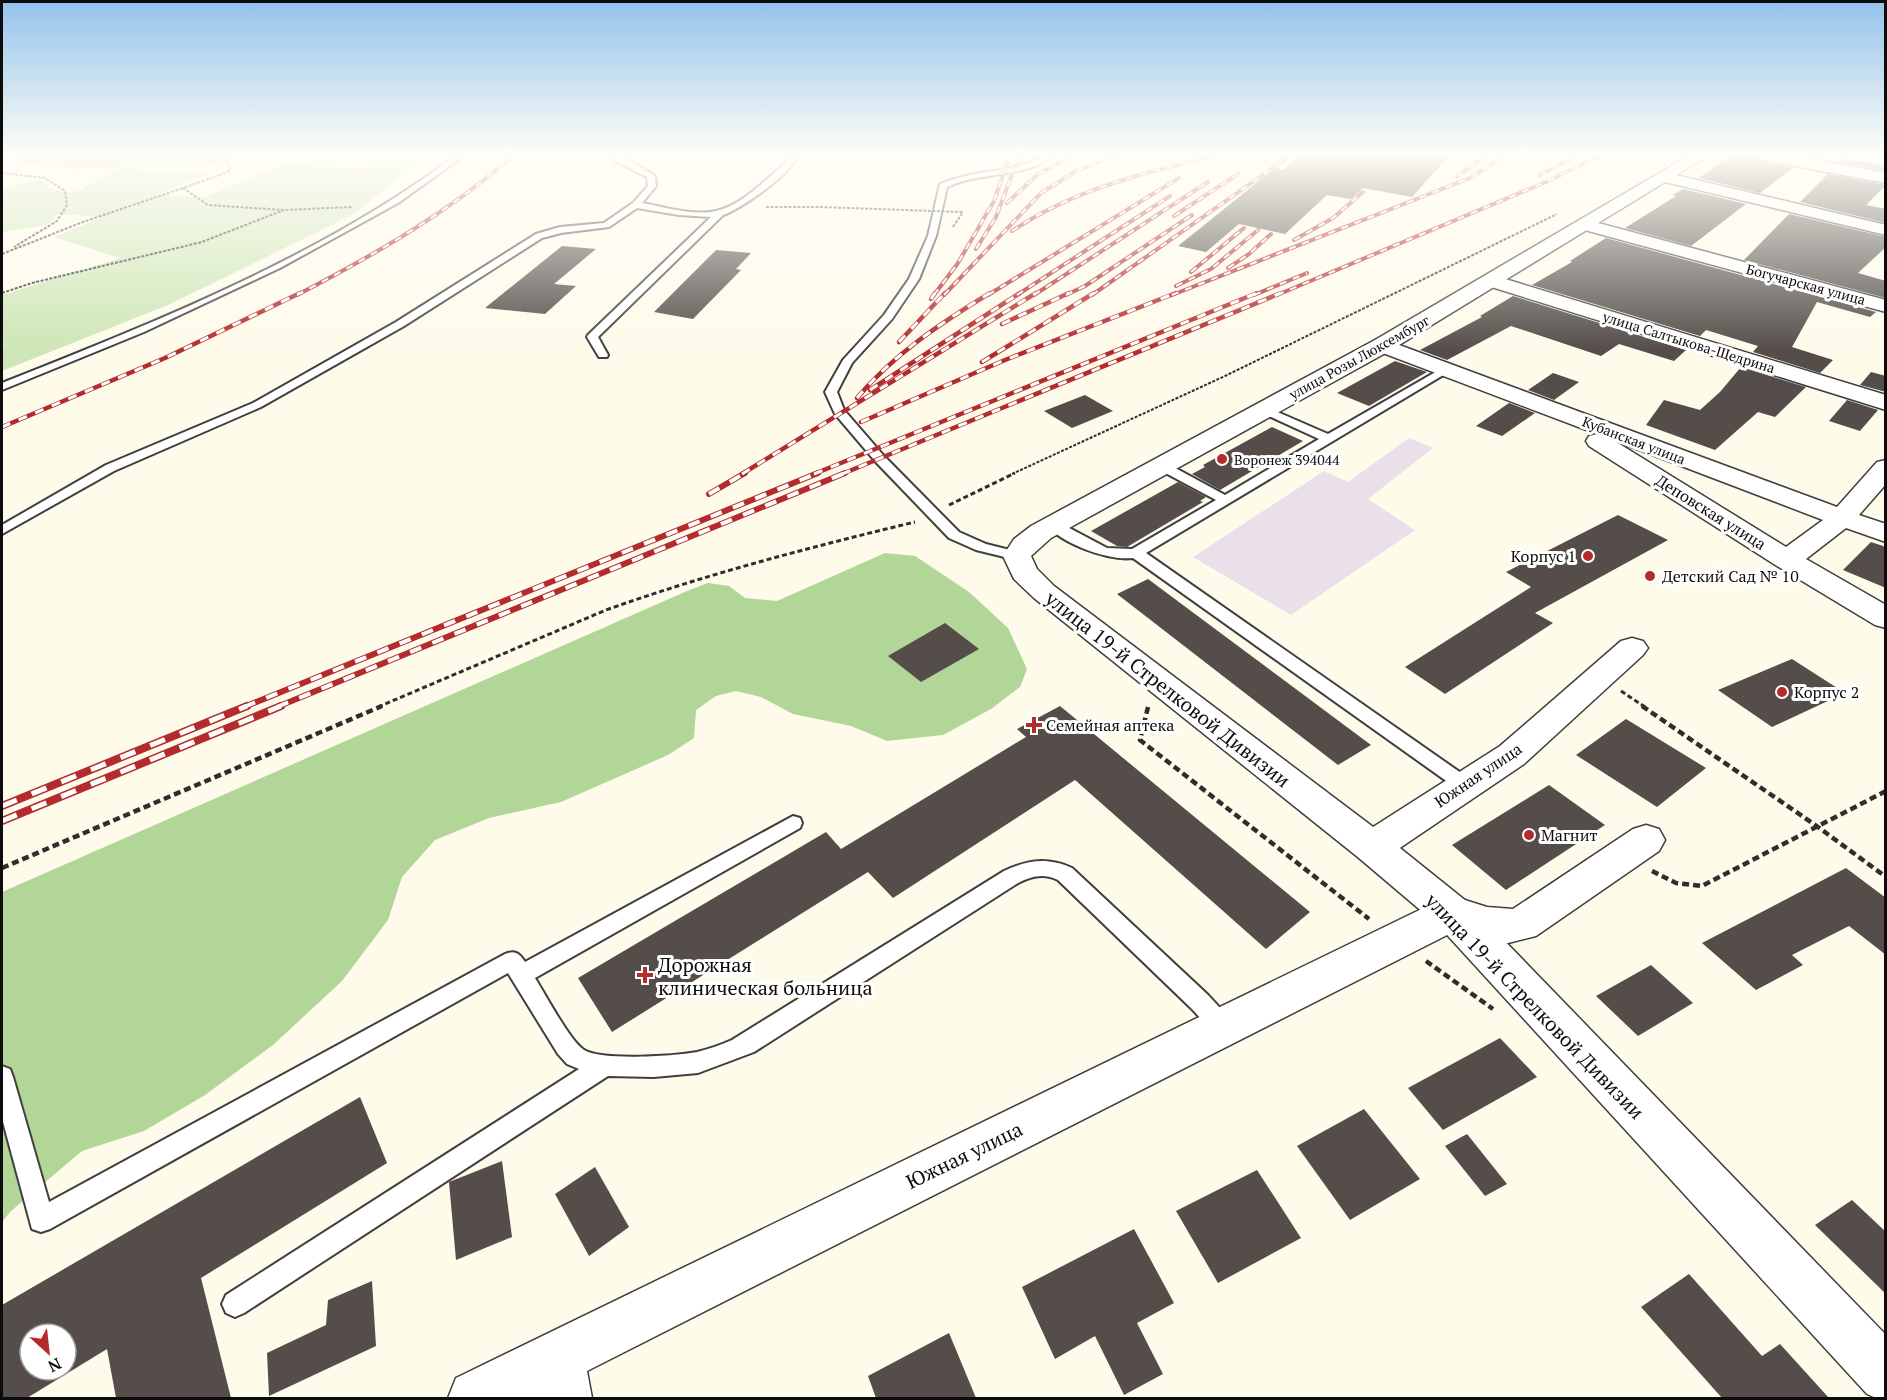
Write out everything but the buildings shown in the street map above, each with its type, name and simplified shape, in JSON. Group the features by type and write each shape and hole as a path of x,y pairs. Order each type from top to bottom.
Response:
{"street":[{"name":"улица Розы Люксембург","path":"1017,556 1024,544 1053,525 1383,345 1595,220"},
{"path":"1845,220 1886,230"},
{"name":"Богучарская улица","path":"1587,225 1886,306"},
{"name":"улица Салтыкова-Щедрина","path":"1492,281 1886,404"},
{"name":"Кубанская улица","path":"1383,345 1886,534"},
{"name":"Деповская улица","path":"1538,404 1787,560 1886,618"},
{"path":"1787,560 1842,518 1886,467"},
{"name":"улица 19-й Стрелковой Дивизии","path":"1017,556 1024,573 1044,592 1372,847 1452,913 1886,1375"},
{"name":"Южная улица","path":"1372,847 1512,755 1632,648"},
{"path":"1452,913 1495,927 1522,924 1634,848"},
{"name":"Южная улица","path":"476,1398 560,1378 1223,1027 1452,913"}],"lane":[{"path":"2,387 133,334 223,293 363,220"},
{"path":"2,530 110,468 257,405 400,324 539,236 560,230 606,225 613,220"},
{"path":"603,355 592,337 712,220"},
{"path":"935,220 932,236 914,279 888,317 846,362 831,392 839,411 904,486 954,535 965,541 1017,556"},
{"path":"1053,525 1105,554 1123,556 1136,553 1446,369"},
{"path":"1264,410 1329,439"},
{"path":"1162,466 1225,500"},
{"path":"1136,553 1465,785"},
{"path":"521,975 793,823"},
{"path":"2,1077 41,1220 512,960 566,1047 575,1057 605,1065 689,1063 721,1056 746,1045 1011,877 1026,869 1042,866 1054,868 1065,874 1200,1002 1223,1027"},
{"path":"235,1304 605,1065"}],"path":[{"path":"6,252 56,220"},
{"path":"2,254 88,220"},
{"path":"2,293 32,283 202,242 258,220"},
{"path":"932,514 1020,469 1224,377 1467,255 1544,220"},
{"path":"2,868 606,610 663,589 780,554 918,521"},
{"path":"1600,677 1818,827 1886,877"},
{"path":"1150,698 1140,740 1396,940 1495,1011"},
{"path":"1634,848 1670,881 1688,887 1702,886 1886,791"}],"shaded area":[{"path":"1409,438 1433,448 1368,499 1415,530 1291,615 1193,557 1324,471 1348,482"}],"green space":[{"path":"2,220 52,220 47,225 2,232"},
{"path":"95,220 341,220 168,305 2,371 2,347 4,345 2,344 2,295 120,258 54,237"},
{"path":"885,553 915,556 969,592 1008,628 1027,669 1020,687 991,709 943,735 887,741 851,726 793,714 761,697 736,691 716,696 696,710 694,738 668,755 561,802 489,818 435,840 402,877 388,920 342,981 273,1045 205,1095 144,1131 82,1151 11,1211 2,1222 2,892 687,591 708,583 729,586 745,598 777,601"}],"railway":[{"path":"297,295 428,220"},
{"path":"934,295 958,263 983,220"},
{"path":"976,249 994,220"},
{"path":"944,295 1015,220"},
{"path":"1012,231 1029,220"},
{"path":"988,295 1110,220"},
{"path":"1017,295 1132,220"},
{"path":"1034,295 1149,220"},
{"path":"1066,295 1085,286 1184,220"},
{"path":"1092,295 1198,220"},
{"path":"1294,240 1329,220"},
{"path":"1172,295 1362,220"},
{"path":"1277,295 1455,220"},
{"path":"1191,272 1244,228"},
{"path":"1176,286 1211,269 1258,230"},
{"path":"1228,268 1249,254 1271,234"},
{"path":"1254,295 1307,273"},
{"path":"2,427 165,358 300,293"},
{"path":"931,299 935,293"},
{"path":"899,342 945,293"},
{"path":"857,398 902,353 990,293"},
{"path":"870,390 1020,293"},
{"path":"742,474 1036,293"},
{"path":"1002,324 1069,293"},
{"path":"982,362 1094,293"},
{"path":"861,422 1005,360 1176,293"},
{"path":"814,474 1257,293"},
{"path":"842,474 1281,293"},
{"path":"709,494 745,473"},
{"path":"244,707 818,473"},
{"path":"277,707 845,473"},
{"path":"2,806 247,706"},
{"path":"2,821 281,706"}],"place":[{"name":"Воронеж 394044","path":"1222,459"},
{"name":"Корпус 1","path":"1588,556"},
{"name":"Детский Сад № 10","path":"1650,576"},
{"name":"Корпус 2","path":"1782,692"},
{"name":"Семейная аптека","path":"1034,725"},
{"name":"Магнит","path":"1529,835"},
{"name":"Дорожная клиническая больница","path":"645,975"}]}
